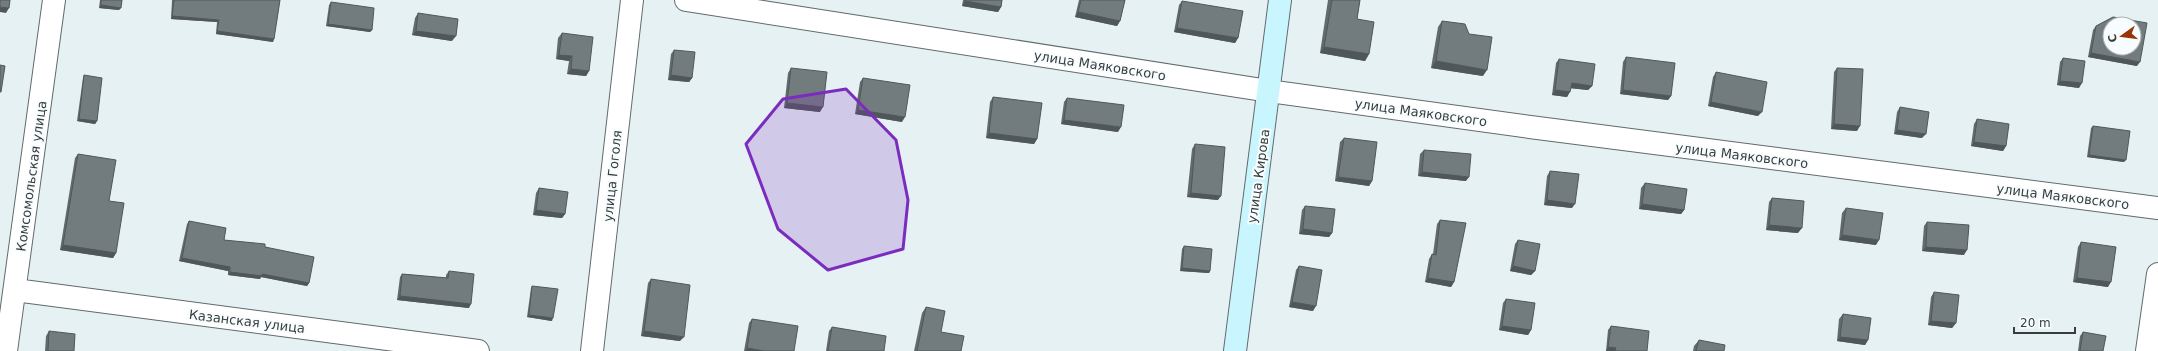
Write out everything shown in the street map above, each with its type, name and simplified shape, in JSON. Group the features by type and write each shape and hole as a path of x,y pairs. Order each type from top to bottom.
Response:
{"street":[{"name":"Комсомольская улица","path":"6,351 15,290 9,268 54,0"},
{"name":"улица Гоголя","path":"592,351 632,0"},
{"name":"улица Маяковского","path":"686,0 1269,91 1530,127 2158,208"},
{"name":"улица Кирова","path":"1235,351 1280,0"},
{"path":"2146,351 2158,274"},
{"name":"Казанская улица","path":"15,290 478,351"}],"highlighted area":[{"path":"846,89 896,140 908,200 903,249 828,270 778,229 746,144 783,99"}],"building":[{"path":"0,0 10,0 9,8 0,7"},
{"path":"101,0 122,0 121,8 101,5"},
{"path":"174,0 280,0 274,39 217,31 219,20 172,16"},
{"path":"965,0 1002,0 1001,7"},
{"path":"1081,0 1125,0 1120,21 1078,12"},
{"path":"1332,0 1360,0 1357,19 1374,22 1369,54 1324,47"},
{"path":"1182,1 1243,11 1238,38 1177,28"},
{"path":"331,2 374,8 372,30 328,24"},
{"path":"418,13 458,19 456,36 416,31"},
{"path":"1442,21 1465,24 1469,34 1492,37 1487,70 1436,61"},
{"path":"2142,22 2147,23 2142,51"},
{"path":"2102,23 2102,55 2091,53 2096,26"},
{"path":"562,33 593,37 589,71 571,69 572,56 559,55"},
{"path":"674,50 695,52 692,78 671,75"},
{"path":"2107,56 2141,56 2140,62"},
{"path":"1626,57 1675,63 1671,96 1623,90"},
{"path":"2063,58 2085,61 2082,83 2060,81"},
{"path":"1559,59 1595,64 1592,86 1572,83 1570,92 1555,90"},
{"path":"0,65 5,66 1,92 0,92"},
{"path":"791,68 827,72 823,107 787,103"},
{"path":"1837,68 1863,69 1860,126 1834,124"},
{"path":"1716,72 1767,82 1762,112 1711,102"},
{"path":"84,75 102,78 97,121 79,119"},
{"path":"863,78 910,85 905,117 858,110"},
{"path":"993,97 1042,103 1037,139 989,133"},
{"path":"1067,98 1124,105 1121,127 1064,120"},
{"path":"1900,107 1929,112 1926,134 1897,130"},
{"path":"1977,119 2009,124 2006,146 1974,142"},
{"path":"2093,126 2130,131 2126,160 2089,155"},
{"path":"1344,138 1377,142 1372,181 1338,177"},
{"path":"1195,144 1225,147 1221,196 1191,193"},
{"path":"1424,150 1471,154 1469,177 1422,172"},
{"path":"78,154 116,160 109,201 124,203 116,253 63,245"},
{"path":"1550,171 1579,174 1575,204 1547,200"},
{"path":"1645,183 1687,189 1684,210 1642,204"},
{"path":"539,188 568,192 565,214 536,210"},
{"path":"1772,198 1804,201 1802,228 1769,225"},
{"path":"1305,206 1335,209 1332,233 1303,229"},
{"path":"1846,208 1883,213 1879,240 1842,235"},
{"path":"1440,220 1466,223 1454,282 1428,278 1432,254 1436,255"},
{"path":"189,221 226,228 224,240 265,244 265,247 314,257 309,283 262,274 262,276 230,272 230,267 182,258"},
{"path":"1927,222 1969,225 1967,250 1926,247"},
{"path":"1518,240 1540,244 1535,271 1513,266"},
{"path":"2081,242 2116,247 2111,282 2077,278"},
{"path":"1184,246 1212,249 1210,271 1182,268"},
{"path":"1299,266 1322,270 1316,306 1292,302"},
{"path":"449,271 474,274 471,304 400,296 402,274 448,278"},
{"path":"651,279 690,285 684,337 644,331"},
{"path":"532,286 558,289 553,318 529,315"},
{"path":"1934,292 1959,295 1956,323 1931,321"},
{"path":"1506,299 1535,303 1531,330 1502,326"},
{"path":"926,307 945,311 941,332 964,336 961,351 917,351"},
{"path":"1843,314 1871,318 1868,340 1840,337"},
{"path":"752,319 798,326 794,351 764,351 747,348"},
{"path":"1611,326 1649,331 1647,351 1615,351 1616,348 1608,347"},
{"path":"832,327 886,336 884,351 828,351"},
{"path":"49,331 75,334 74,351 48,351"},
{"path":"2083,332 2106,336 2103,351 2080,351"},
{"path":"1699,340 1725,345 1724,351 1696,351"}]}
